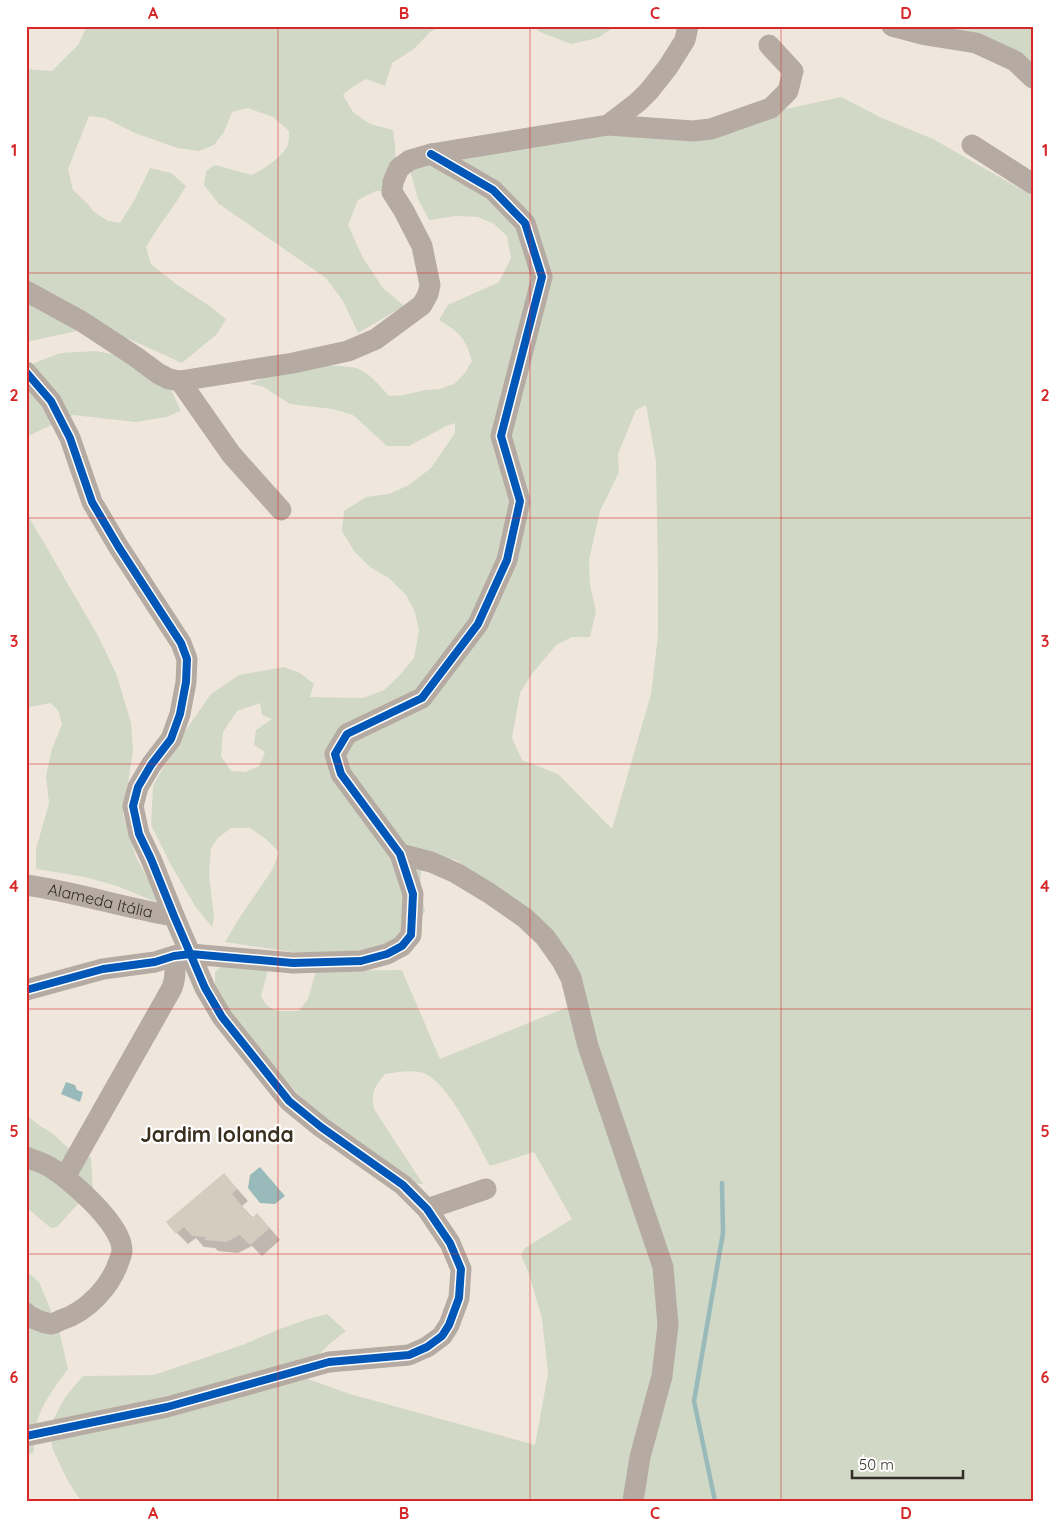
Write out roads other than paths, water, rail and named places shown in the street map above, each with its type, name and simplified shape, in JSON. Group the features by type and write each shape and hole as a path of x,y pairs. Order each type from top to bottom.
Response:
{"street":[{"path":"608,125 650,91 685,40 688,26"},
{"path":"892,26 926,35 976,43 1015,61 1033,78"},
{"path":"26,291 81,321 169,379 180,381 293,363 348,351 376,339 422,305 428,294 430,285 422,246 392,192 393,182 400,168 410,160 431,154 608,125 694,131 712,129 771,108 788,91 793,71 769,45"},
{"path":"972,145 1033,184"},
{"path":"26,990 103,969 155,962 182,955 293,963 361,961 387,954 402,946 411,935 413,894 400,854 341,774 335,754 347,734 422,698 478,624 507,560 520,501 501,436 542,277 524,223 492,190 431,154"},
{"path":"26,372 50,402 70,438 92,502 181,643 187,659 186,682 180,714 172,738 151,765 138,787 133,806 139,834 151,858 174,916 182,955 222,1017 289,1101 321,1127 403,1185 428,1208 450,1243 461,1270 459,1298 449,1325 442,1336 427,1347 409,1354 330,1362 167,1407 26,1436"},
{"path":"180,381 231,454 281,510"},
{"path":"400,854 432,862 456,873 525,918 545,938 562,961 571,978 588,1046 663,1267 668,1325 662,1376 640,1456 633,1501"},
{"name":"Alameda Itália","path":"26,885 82,895 122,906 174,916"},
{"path":"65,1177 172,988 176,978 176,967 182,955"},
{"path":"26,1157 46,1165 65,1177 103,1213 117,1231 122,1250 116,1269 109,1281 86,1306 65,1319 51,1324 26,1313"},
{"path":"428,1208 486,1189"}],"water":[{"path":"66,1082 75,1085 77,1090 83,1092 80,1102 61,1094"},
{"path":"260,1167 285,1196 275,1204 260,1203 248,1188 250,1175"}],"waterway":[{"path":"715,1501 694,1401 723,1233 722,1183"}],"district":[{"name":"Jardim Iolanda","path":"217,1135"}]}
